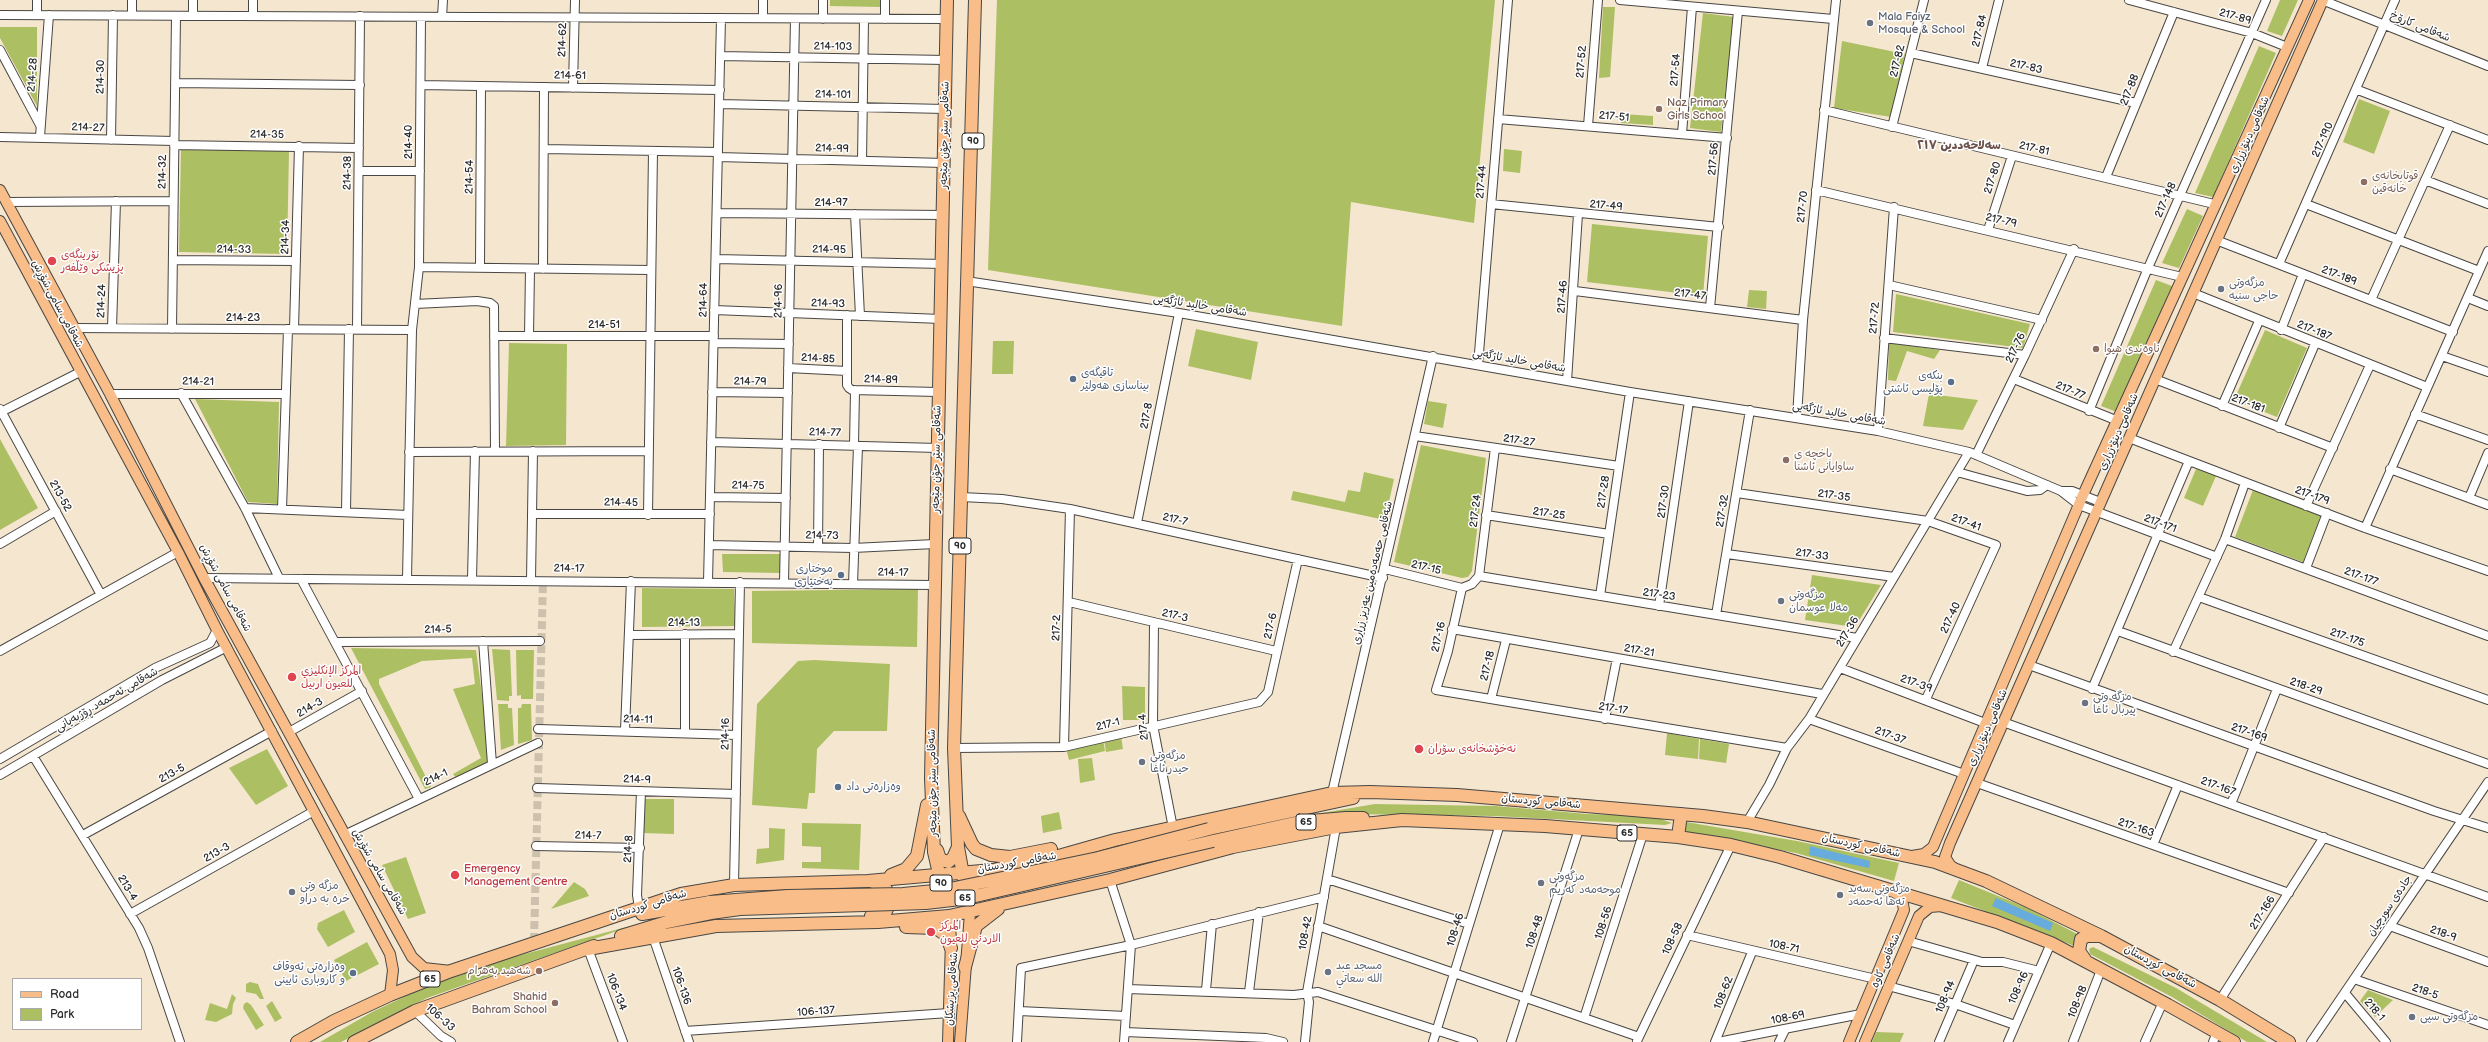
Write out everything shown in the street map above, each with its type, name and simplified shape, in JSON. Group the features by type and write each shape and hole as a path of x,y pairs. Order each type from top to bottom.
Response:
{"highway":[{"name":"شەقامی سێر جۆن مێجەر","path":"948,0 943,264 938,392 931,778 934,852 951,874 966,889 970,913"},
{"name":"شەقامی سێر جۆن مێجەر","path":"950,922 944,890 958,851 954,748 966,281 971,209 976,0"},
{"path":"873,880 902,871 917,856 931,778"},
{"name":"شەقامی کوردستان","path":"297,1042 334,1021 390,994 450,970 681,894 734,885 873,880 993,870 1062,855 1115,840 1332,793 1457,795 1681,814 1747,822 1911,856 1986,880 2101,936 2220,1000 2289,1042"},
{"name":"شەقامی کوردستان","path":"354,1042 415,1011 710,907 788,896 903,894 945,890 1090,859 1209,829 1348,799 1392,793"},
{"path":"957,810 972,844 982,852 996,857 1091,842 1115,840"},
{"path":"1678,837 1681,814"},
{"name":"شەقامی کوردستان","path":"569,930 667,908 710,907 740,909 926,903 980,896 1299,822 1346,818 1500,824 1579,829 1678,837 1731,845 1780,857 1997,922 2051,943 2163,1002 2215,1037 2234,1042"},
{"name":"شەقامی کوردستان","path":"588,949 716,926 903,920 950,922 970,913 1110,880 1234,847 1336,828 1402,820"},
{"path":"933,830 941,860 951,860 958,851"},
{"path":"1033,898 1024,898 1014,892 1011,881 1014,870 1062,855"},
{"path":"950,922 958,899 966,889 975,880 993,870"},
{"path":"904,878 927,880 958,899 970,913"},
{"path":"823,922 845,917 882,916 891,901 888,891 882,884 873,880"},
{"path":"966,889 976,895 1000,901 1033,898"},
{"path":"903,920 924,910 944,890"},
{"path":"965,967 976,926 1003,905"},
{"path":"823,922 846,926 935,928 946,935 950,948"},
{"path":"2086,961 2079,952 2082,939 2087,936 2101,936"}],"main road":[{"name":"شەقامی دینۆ زراری","path":"1911,856 1919,856 1929,851 1936,839 2083,495 2118,421 2214,204 2309,0"},
{"name":"شەقامی دینۆ زراری","path":"1957,870 1950,865 1946,857 1950,843 2322,0"},
{"name":"شەقامی سامی شۆڕش","path":"0,190 110,394 204,578 344,835 415,961 428,969 450,970"},
{"name":"شەقامی سامی شۆڕش","path":"0,221 80,372 126,454 227,648 390,954 393,970 390,994"},
{"path":"126,454 138,448"},
{"path":"1936,839 1942,845 1950,843"},
{"path":"350,877 361,883 365,879 365,870"},
{"path":"1894,891 1902,899 1902,915 1910,917 1914,925"},
{"name":"شەقامی کاوە","path":"1865,1042 1914,925 1923,911 1930,907 1945,906"},
{"name":"شەقامی پزیشکان","path":"960,1042 970,913"},
{"name":"شەقامی کاوە","path":"1850,1042 1902,915"},
{"path":"950,922 959,918 969,926"},
{"name":"شەقامی پزیشکان","path":"948,1042 950,922"}],"street":[{"path":"37,0 37,15"},
{"path":"132,0 132,15"},
{"path":"193,0 193,16"},
{"path":"253,0 253,16"},
{"path":"442,17 443,0"},
{"name":"214-62","path":"573,88 575,0"},
{"path":"763,0 763,18"},
{"path":"823,0 823,18"},
{"path":"885,0 885,19"},
{"name":"217-44","path":"1478,365 1508,0"},
{"name":"217-52","path":"1588,126 1598,0"},
{"path":"1620,0 1833,19"},
{"name":"217-70","path":"1797,417 1803,320 1836,0"},
{"name":"217-82","path":"1892,126 1924,0"},
{"name":"217-84","path":"1982,68 1999,0"},
{"name":"217-89","path":"2129,0 2252,33 2287,47"},
{"name":"217-148","path":"2089,411 2148,268 2266,0"},
{"name":"شەقامی کارۆخ","path":"2322,0 2488,66"},
{"name":"217-190","path":"2279,264 2358,90 2395,0"},
{"name":"217-54","path":"1682,134 1692,7"},
{"name":"217-56","path":"1710,308 1719,227 1738,11"},
{"name":"217-88","path":"2106,177 2174,12"},
{"path":"0,15 947,19"},
{"name":"214-28","path":"40,137 49,15"},
{"name":"214-30","path":"112,140 113,15"},
{"name":"214-32","path":"172,329 176,16"},
{"name":"214-38","path":"346,512 359,171 360,16"},
{"name":"214-40","path":"407,579 412,330 419,267 421,17"},
{"name":"214-64","path":"708,582 721,18"},
{"name":"214-96","path":"784,583 795,19"},
{"path":"862,161 864,19"},
{"path":"0,50 40,126"},
{"name":"217-83","path":"1911,53 2136,103"},
{"name":"214-103","path":"720,56 946,60"},
{"path":"175,82 360,85"},
{"name":"214-61","path":"420,85 720,90"},
{"name":"214-54","path":"480,268 482,86"},
{"path":"543,269 544,87"},
{"path":"2358,90 2488,140"},
{"name":"214-101","path":"719,104 945,109"},
{"name":"217-81","path":"1824,110 2214,204"},
{"name":"217-51","path":"1498,119 1727,138"},
{"path":"2371,300 2450,125"},
{"name":"214-27","path":"0,137 40,137 174,143"},
{"name":"214-35","path":"174,143 359,148"},
{"name":"214-34","path":"282,509 286,394 296,261 299,146"},
{"name":"214-99","path":"544,149 653,151 792,159 944,163"},
{"path":"648,515 653,151"},
{"name":"217-80","path":"1988,230 2012,156"},
{"path":"359,171 420,171"},
{"path":"2425,180 2488,204"},
{"name":"217-79","path":"1816,190 2074,249 2182,277"},
{"name":"214-24","path":"112,328 116,201"},
{"path":"6,202 174,201"},
{"name":"217-49","path":"1491,204 1578,214 1719,227"},
{"path":"2306,204 2479,271"},
{"name":"217-72","path":"1878,431 1894,207"},
{"name":"214-97","path":"717,213 944,215"},
{"path":"855,214 860,316"},
{"name":"217-46","path":"1567,381 1575,291 1578,214"},
{"name":"217-189","path":"2216,240 2453,332"},
{"name":"217-76","path":"1973,453 2014,379 2074,249"},
{"path":"2365,528 2488,251"},
{"name":"214-95","path":"716,259 943,264"},
{"name":"214-33","path":"173,260 296,261"},
{"path":"419,267 651,270"},
{"path":"529,336 530,269"},
{"path":"2281,330 2303,274"},
{"name":"شەقامی خالید ئاژگەیی","path":"966,281 1179,313 1433,356 1630,392 1797,417 1878,431 1973,453 2060,491"},
{"path":"1889,285 2042,320"},
{"name":"217-47","path":"1575,291 1803,320"},
{"name":"217-187","path":"2193,293 2315,344 2427,387"},
{"path":"2468,298 2488,306"},
{"path":"415,304 477,301 490,303 495,311 495,451"},
{"name":"214-93","path":"714,310 941,319"},
{"name":"217-8","path":"1137,523 1179,313"},
{"name":"214-89","path":"847,315 847,385 855,390 938,392"},
{"path":"2222,406 2259,321"},
{"name":"214-23","path":"74,328 412,330"},
{"name":"214-51","path":"494,336 650,336 789,344"},
{"path":"1884,338 2025,356"},
{"path":"2279,428 2315,344"},
{"name":"شەقامی حەمەدەمین عەزیز زراری","path":"1332,793 1384,574 1433,356"},
{"path":"2442,356 2488,372"},
{"path":"2306,506 2370,365"},
{"name":"214-85","path":"788,368 847,371"},
{"path":"1,410 80,372"},
{"name":"217-77","path":"2014,379 2089,411 2118,421"},
{"name":"217-181","path":"2155,379 2333,448"},
{"path":"853,584 856,446 855,390"},
{"name":"214-79","path":"712,392 788,393"},
{"name":"217-28","path":"1600,596 1630,392"},
{"path":"181,393 245,508 278,578"},
{"name":"214-21","path":"110,394 286,394"},
{"name":"217-30","path":"1659,606 1689,401"},
{"name":"213-52","path":"1,410 100,593"},
{"name":"217-32","path":"1716,615 1750,410"},
{"path":"2415,414 2488,440"},
{"name":"217-27","path":"1415,436 1619,466"},
{"name":"217-179","path":"2129,438 2365,528 2488,571"},
{"name":"214-77","path":"711,442 938,448"},
{"path":"818,547 819,444"},
{"name":"217-24","path":"1479,576 1495,448"},
{"path":"472,579 475,451"},
{"path":"531,580 532,451"},
{"path":"409,452 649,451"},
{"name":"217-36","path":"1747,822 1769,785 1787,748 1809,719 1822,694 1840,668 1957,472 1973,453"},
{"path":"2469,498 2488,453"},
{"path":"2092,689 2118,631 2189,461"},
{"path":"2390,469 2488,505"},
{"path":"1957,472 2027,491 2040,490 2047,485"},
{"path":"2173,652 2225,539 2245,483"},
{"path":"2060,491 2072,491 2083,495 2098,507"},
{"path":"2060,491 2079,505 2098,507"},
{"name":"217-35","path":"1737,493 1928,521"},
{"name":"214-75","path":"710,497 786,498"},
{"name":"217-7","path":"961,497 1002,499 1070,509 1298,559 1384,574"},
{"name":"217-171","path":"2098,507 2157,535 2216,557"},
{"path":"245,508 408,515"},
{"name":"217-2","path":"1064,747 1069,602 1070,509"},
{"path":"0,544 56,511"},
{"path":"2306,568 2327,513"},
{"name":"214-45","path":"532,514 710,514"},
{"name":"217-25","path":"1486,515 1609,534"},
{"name":"217-41","path":"1928,521 1996,546"},
{"name":"217-177","path":"2225,539 2488,636"},
{"name":"214-73","path":"709,545 854,548 935,544"},
{"name":"217-40","path":"1926,700 1996,546"},
{"path":"0,651 100,593 178,552"},
{"name":"217-33","path":"1727,554 1894,577"},
{"name":"217-6","path":"1264,698 1298,559"},
{"name":"217-15","path":"1384,574 1462,588"},
{"path":"1462,588 1472,584 1479,576"},
{"name":"217-23","path":"1479,576 1857,638"},
{"name":"214-17","path":"204,578 472,579 934,585"},
{"path":"300,579 336,642 419,799"},
{"path":"625,730 631,581"},
{"name":"214-16","path":"734,885 740,582"},
{"name":"217-16","path":"1436,690 1462,588"},
{"name":"217-175","path":"2199,597 2488,700"},
{"name":"217-3","path":"1069,602 1276,651"},
{"name":"217-4","path":"1154,622 1153,725 1173,828"},
{"name":"217-21","path":"1452,629 1506,640 1822,694"},
{"name":"شەقامی ئەحمەد ڕۆژبەیانی","path":"0,759 155,668 210,643 218,630"},
{"name":"218-29","path":"2118,631 2488,764"},
{"name":"214-13","path":"629,634 739,634"},
{"path":"685,634 685,732"},
{"name":"217-18","path":"1491,699 1506,640"},
{"path":"483,641 492,764"},
{"name":"214-5","path":"336,642 540,641"},
{"name":"شەقامی ئەحمەد ڕۆژبەیانی","path":"0,775 162,680 227,648"},
{"path":"1605,719 1617,658"},
{"name":"217-169","path":"2029,665 2092,689 2488,828"},
{"name":"217-39","path":"1840,668 1985,723"},
{"path":"2231,804 2277,689"},
{"name":"217-17","path":"1436,690 1787,748"},
{"name":"214-3","path":"289,732 362,691"},
{"path":"110,694 117,706"},
{"name":"217-1","path":"954,748 1064,747 1153,725 1259,702 1264,698"},
{"name":"217-37","path":"1809,719 1964,774"},
{"name":"217-167","path":"2004,722 2488,897"},
{"name":"214-11","path":"538,729 625,730 737,735"},
{"name":"213-5","path":"83,835 272,732"},
{"name":"214-1","path":"344,835 538,743"},
{"name":"213-4","path":"33,756 83,835 130,914 148,948 180,1042"},
{"name":"جادەی سورچیان","path":"2311,1042 2488,782"},
{"name":"217-163","path":"1977,783 2289,893"},
{"path":"2153,845 2178,785"},
{"name":"214-9","path":"537,788 736,794"},
{"name":"214-8","path":"639,908 637,895 641,791"},
{"name":"213-3","path":"130,914 314,810"},
{"name":"108-46","path":"1433,1042 1500,824"},
{"name":"108-42","path":"1305,1042 1309,1002 1307,992 1336,828"},
{"name":"108-48","path":"1512,1042 1525,996 1579,829"},
{"name":"108-56","path":"1584,1018 1643,834"},
{"name":"217-166","path":"2220,1000 2324,837"},
{"name":"108-58","path":"1638,1040 1731,845"},
{"name":"214-7","path":"536,846 640,848"},
{"path":"1327,879 1469,924"},
{"path":"1110,880 1131,945 1124,1042"},
{"path":"1017,1042 1021,968 1131,945 1324,897"},
{"path":"1249,992 1259,912"},
{"path":"1206,990 1212,924"},
{"path":"1318,926 1525,996 1638,1040"},
{"name":"218-9","path":"2390,926 2488,962"},
{"name":"108-71","path":"1687,935 1752,952 1876,979"},
{"name":"106-136","path":"653,937 689,1042"},
{"path":"1908,941 1974,960 2002,962 2039,971"},
{"name":"108-96","path":"2008,1042 2051,943"},
{"name":"106-134","path":"588,949 623,1040"},
{"name":"108-62","path":"1715,1042 1752,952"},
{"name":"108-94","path":"1939,1042 1974,960"},
{"name":"108-98","path":"2073,1042 2101,970"},
{"name":"218-5","path":"2354,979 2488,1025"},
{"path":"1888,986 1955,1004 2015,1025"},
{"path":"1128,989 1206,990 1294,995 1307,992 1318,992 1472,1042"},
{"name":"218-1","path":"2345,993 2386,1042"},
{"path":"2145,1042 2163,1002"},
{"name":"106-33","path":"415,1011 441,1036 451,1042"},
{"path":"1019,1011 1126,1016"},
{"name":"106-137","path":"685,1031 949,1013"},
{"name":"108-69","path":"1718,1042 1861,1014"},
{"path":"1779,1042 1784,1030"},
{"path":"1125,1032 1266,1038 1284,1042"},
{"path":"613,1042 623,1040"}],"green space":[{"path":"830,0 880,0 880,7 830,6"},
{"path":"997,0 1495,0 1474,223 1351,202 1342,326 988,270"},
{"path":"2280,0 2298,0 2282,36 2267,31"},
{"path":"1603,7 1615,7 1610,77 1599,78"},
{"path":"1703,13 1734,17 1721,132 1690,128"},
{"path":"0,27 37,27 37,106 0,38"},
{"path":"1842,41 1905,54 1891,117 1834,108"},
{"path":"2259,46 2276,53 2213,197 2195,193"},
{"path":"2359,99 2390,111 2374,154 2343,142"},
{"path":"1622,114 1653,116 1653,125 1621,123"},
{"path":"181,149 289,151 287,254 179,252"},
{"path":"1504,149 1522,151 1520,173 1503,171"},
{"path":"2187,209 2203,216 2179,268 2162,263"},
{"path":"1592,224 1708,236 1703,296 1587,282"},
{"path":"2156,280 2172,286 2117,412 2101,406"},
{"path":"1749,290 1767,291 1766,309 1747,307"},
{"path":"1896,294 2030,324 2023,348 1893,332"},
{"path":"1196,329 1258,342 1251,380 1188,366"},
{"path":"2265,330 2307,348 2277,417 2234,400"},
{"path":"993,341 1014,341 1013,374 992,374"},
{"path":"509,343 567,344 566,445 506,446"},
{"path":"1889,343 1940,350 1934,359 1907,351 1896,381 1888,380"},
{"path":"1929,394 1978,400 1963,430 1923,426"},
{"path":"195,399 279,402 277,504 248,502"},
{"path":"1428,401 1447,404 1443,428 1424,424"},
{"path":"0,439 38,508 0,530"},
{"path":"1421,445 1486,458 1472,571 1468,577 1462,578 1394,562"},
{"path":"2196,469 2216,476 2203,506 2184,498"},
{"path":"1364,472 1394,479 1385,520 1291,500 1293,491 1345,502 1348,490 1360,492"},
{"path":"2253,490 2321,515 2303,562 2235,537"},
{"path":"722,554 781,554 781,573 723,572"},
{"path":"1812,575 1881,585 1855,627 1805,620"},
{"path":"642,588 734,589 735,626 642,627"},
{"path":"918,589 917,647 752,643 752,591"},
{"path":"351,648 476,650 491,763 457,779 453,774 481,758 453,689 475,684 472,658 422,661 379,679 379,684 431,787 425,789"},
{"path":"492,649 510,650 512,696 509,696 509,701 497,700"},
{"path":"516,650 534,650 533,699 521,699 521,695 517,696"},
{"path":"814,660 890,664 887,731 834,731 817,749 815,793 809,793 807,809 752,805 757,704 798,661"},
{"path":"1122,686 1145,687 1145,720 1123,720"},
{"path":"498,704 508,704 508,708 512,708 514,745 501,750"},
{"path":"522,704 531,704 532,740 518,744 518,708 521,708"},
{"path":"1667,733 1699,739 1698,759 1665,755"},
{"path":"1121,736 1123,749 1106,752 1104,739"},
{"path":"1103,739 1105,751 1069,760 1066,748"},
{"path":"1700,739 1729,744 1726,763 1699,759"},
{"path":"267,749 288,786 256,805 229,768"},
{"path":"1092,758 1095,780 1080,783 1078,759"},
{"path":"643,799 674,799 674,834 642,833"},
{"path":"1375,804 1495,806 1587,814 1653,816 1672,823 1665,825 1495,816 1342,814 1304,816"},
{"path":"1059,812 1062,829 1043,833 1041,816"},
{"path":"1686,822 1797,841 1899,863 1894,881 1796,853 1684,832"},
{"path":"802,823 861,824 859,870 802,868 802,862 821,862 821,847 802,846"},
{"path":"769,828 785,829 784,860 756,864 757,849 769,848"},
{"path":"406,857 426,913 408,919 382,865"},
{"path":"1959,880 2025,907 2081,936 2077,947 1951,898"},
{"path":"574,882 585,889 589,896 551,909"},
{"path":"344,910 355,932 328,947 317,929 318,923"},
{"path":"634,925 427,998 341,1042 320,1042 372,1012 423,988 502,960"},
{"path":"367,942 379,964 346,981 334,960"},
{"path":"2093,947 2176,988 2267,1042 2247,1042 2172,997 2090,954 2089,949"},
{"path":"250,982 258,984 264,999 260,999 256,994 246,992 246,984"},
{"path":"2368,990 2393,1000 2375,1017 2360,1001"},
{"path":"232,994 236,998 233,1004 232,1014 216,1022 205,1020 210,1003 227,1009"},
{"path":"272,1001 282,1018 275,1022 266,1006"},
{"path":"247,1002 251,1005 264,1025 256,1030 243,1008 244,1004"},
{"path":"1876,1032 1904,1033 1900,1042 1872,1042"}],"water":[{"path":"1810,846 1870,861 1869,868 1809,855"},
{"path":"1996,898 2053,923 2050,931 1992,906"}],"tunnel":[{"path":"534,941 543,580"}],"place":[{"name":"Mala Faiyz Mosque & School","path":"1870,23"},
{"name":"Naz Primary Girls School","path":"1659,109"},
{"name":"قوتابخانەی خانەقین","path":"2364,182"},
{"name":"نۆرینگەی پزیشکی وێڵفەر","path":"52,261"},
{"name":"مزگەوتی حاجی سنیە","path":"2221,289"},
{"name":"ناوەندی هیوا","path":"2096,349"},
{"name":"تاقیگەی بیناسازی هەولێر","path":"1073,379"},
{"name":"بنکەی پۆلیسی ئاشتی","path":"1951,382"},
{"name":"باخچه ى ساوايانى ئاشنا","path":"1786,460"},
{"name":"موختاری بە‌ختیاری","path":"841,575"},
{"name":"مزگەوتی مەلا عوسمان","path":"1781,601"},
{"name":"المركز الإنكليزي للعيون اربيل","path":"292,677"},
{"name":"مزگه وتى پيربال ئاغا","path":"2085,703"},
{"name":"نەخۆشخانەی سۆران","path":"1419,749"},
{"name":"مزگەوتی حیدر ئاغا","path":"1142,762"},
{"name":"وەزارەتی داد","path":"838,787"},
{"name":"Emergency Management Centre","path":"455,875"},
{"name":"مزگەوتی موحەمەد کەریم","path":"1541,883"},
{"name":"مزگه وتى خره به دراو","path":"292,892"},
{"name":"مزگەوتی سەید تەها ئەحمەد","path":"1840,895"},
{"name":"المركز الاردني للعيون","path":"931,932"},
{"name":"شەهید بەهرام","path":"539,971"},
{"name":"مسجد عبد الله سعاتي","path":"1328,972"},
{"name":"وەزارەتی ئەوقاف و کاروباری ئایینی","path":"353,973"},
{"name":"Shahid Bahram School","path":"555,1003"},
{"name":"مزگەوتی سپی","path":"2412,1017"}],"district":[{"name":"سەلاحەددین ٢١٧","path":"1959,146"}]}
